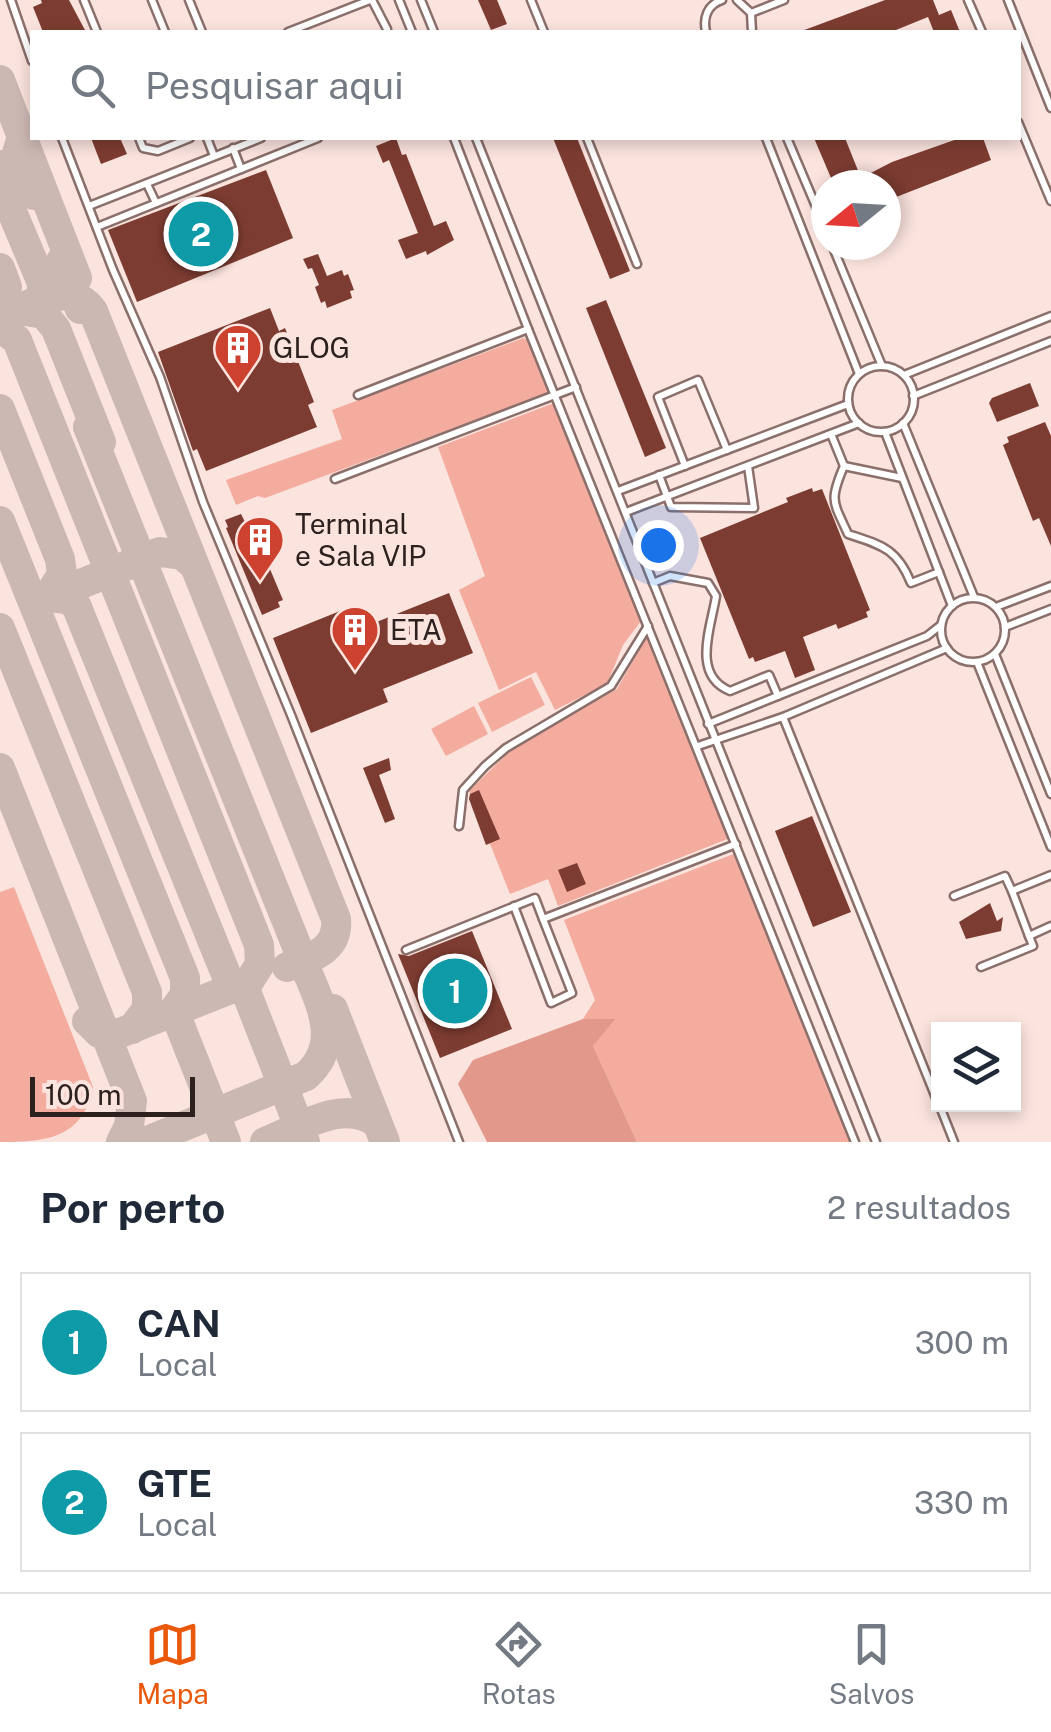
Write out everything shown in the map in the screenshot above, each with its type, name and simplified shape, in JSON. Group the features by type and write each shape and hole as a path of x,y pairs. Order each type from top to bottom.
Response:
{"lane":[{"path":"11,0 30,56"},
{"path":"84,0 96,30"},
{"path":"152,0 164,30"},
{"path":"189,0 201,30"},
{"path":"293,30 371,0 387,30"},
{"path":"399,0 411,30"},
{"path":"420,0 433,30"},
{"path":"531,0 543,30"},
{"path":"706,30 708,4 722,0"},
{"path":"736,0 751,13 752,30"},
{"path":"751,13 784,0"},
{"path":"968,0 981,30"},
{"path":"1008,0 1020,30"},
{"path":"1021,33 1051,108"},
{"path":"1021,129 1051,201"},
{"path":"63,140 160,377 203,502 292,715 459,1142"},
{"path":"140,140 143,148 158,152 185,140"},
{"path":"208,140 214,156"},
{"path":"89,206 234,148 245,140"},
{"path":"97,227 313,140"},
{"path":"455,140 855,1142"},
{"path":"477,140 876,1142"},
{"path":"588,140 636,264"},
{"path":"767,140 859,374"},
{"path":"788,140 811,195"},
{"path":"234,148 241,169"},
{"path":"148,184 156,203"},
{"path":"838,260 882,366"},
{"path":"904,375 1051,316"},
{"path":"358,395 528,329"},
{"path":"914,396 1051,341"},
{"path":"882,366 904,375 914,396 909,416 884,432 859,423 848,404 852,382 859,374 882,366"},
{"path":"685,466 658,397 698,380 726,450"},
{"path":"335,479 576,387"},
{"path":"618,491 848,404"},
{"path":"626,512 859,423"},
{"path":"903,423 974,598 996,608 1005,628 1002,645 995,654 977,662 962,660 947,648 941,625"},
{"path":"884,432 952,606"},
{"path":"832,434 844,466 833,492 834,503 848,534 884,546 902,561 911,583 939,572"},
{"path":"659,476 671,506 690,510 754,508 748,466"},
{"path":"844,466 903,479"},
{"path":"654,583 670,576 708,582 716,596 706,664 711,678 730,690 769,675 778,696"},
{"path":"996,608 1051,586"},
{"path":"708,724 926,636 941,625 952,606 974,598"},
{"path":"1005,628 1051,609"},
{"path":"460,826 462,790 484,766 506,748 611,686 649,625"},
{"path":"698,746 783,717 947,648"},
{"path":"995,654 1051,794"},
{"path":"977,662 1051,847"},
{"path":"783,717 931,1084"},
{"path":"543,919 736,844"},
{"path":"1012,891 1051,875"},
{"path":"954,896 1005,876 1033,946 981,967"},
{"path":"406,950 514,906 534,898 572,993 551,1002 514,906"},
{"path":"1029,936 1051,926"},
{"path":"942,1112 954,1142"}],"shaded area":[{"path":"523,338 530,340 550,392 265,498 258,496 236,505 226,480 342,439 332,410"},
{"path":"554,403 641,621 623,645 607,684 555,710 536,672 499,690 459,590 485,576 438,447"},
{"path":"648,635 730,838 558,906 548,879 510,894 469,791 512,749 617,689"},
{"path":"531,677 545,705 492,732 478,703"},
{"path":"474,706 488,734 446,756 431,729"},
{"path":"736,853 851,1142 637,1142 593,1046 613,1019 583,1019 595,1000 564,920"},
{"path":"14,887 93,1087 81,1118 60,1134 32,1141 0,1142 0,892"},
{"path":"583,1019 615,1019 593,1046 637,1142 487,1142 458,1084 473,1060"}],"building":[{"path":"41,0 69,0 85,30 42,30 33,7"},
{"path":"478,0 497,0 507,24 491,30"},
{"path":"885,0 933,0 939,15 951,10 959,30 933,30 928,17 896,30 804,30"},
{"path":"92,140 121,140 127,154 101,164"},
{"path":"397,140 434,226 446,221 454,240 427,255 426,251 406,259 398,240 418,233 389,160 383,163 376,146"},
{"path":"554,140 578,140 630,271 610,279"},
{"path":"815,140 846,140 858,170 828,170"},
{"path":"954,140 984,140 991,160 901,195 901,170 876,170"},
{"path":"266,170 293,238 137,302 108,230"},
{"path":"318,254 327,276 342,270 344,276 348,274 354,290 350,291 352,298 327,308 325,301 321,303 315,287 319,285 303,259"},
{"path":"606,300 666,448 645,457 586,308"},
{"name":"GLOG","path":"270,308 279,331 285,328 314,402 308,405 317,427 206,471 197,449 193,451 158,352"},
{"path":"1030,383 1039,406 997,422 989,403 992,398"},
{"path":"1045,422 1051,436 1051,546 1039,518 1033,521 1003,445 1009,442 1007,437"},
{"path":"812,488 813,492 822,489 870,610 866,612 868,617 803,637 815,670 795,678 785,651 755,662 753,657 749,659 700,538 788,502 786,498"},
{"path":"241,514 259,543 283,600 278,602 280,607 262,615 226,528 225,520"},
{"name":"ETA","path":"449,593 473,653 383,689 388,702 311,733 273,638 350,607 359,629"},
{"path":"389,758 391,770 379,775 395,819 385,823 363,768"},
{"path":"479,790 500,839 486,845 469,799 470,794"},
{"path":"812,816 851,912 813,927 775,831"},
{"path":"577,863 586,884 567,892 558,870"},
{"path":"990,903 997,921 1003,917 1001,931 966,939 959,922"},
{"path":"472,931 512,1029 440,1058 398,954 409,956"}],"taxiway":[{"path":"0,80 22,137 17,153"},
{"path":"22,137 77,278"},
{"path":"0,165 22,174 34,195"},
{"path":"0,183 42,283 37,303"},
{"path":"61,261 80,309"},
{"path":"0,268 7,287 0,314"},
{"path":"0,317 61,295 84,301 93,311 336,919 336,930 328,946 287,967"},
{"path":"19,310 44,314 56,329 101,442"},
{"path":"0,327 17,340 259,945 260,964 248,983"},
{"path":"0,409 60,559 62,574 48,597 67,599 76,605 232,989"},
{"path":"88,427 325,1024 323,1051 306,1076 145,1142"},
{"path":"0,521 185,978 185,995 171,1014"},
{"path":"46,598 160,552 182,555 194,565"},
{"path":"0,628 147,992 147,1009 132,1029"},
{"path":"0,768 132,1101 129,1126 121,1142"},
{"path":"87,1021 99,1033 120,1033 248,982"},
{"path":"243,984 305,1142"},
{"path":"333,1009 385,1142"},
{"path":"175,1013 226,1142"},
{"path":"265,1142 336,1114 364,1116 377,1123"}],"place":[{"name":"GTE","path":"201,234"},
{"name":"GLOG","path":"238,390"},
{"name":"Terminal e Sala VIP","path":"260,582"},
{"name":"ETA","path":"355,672"},
{"name":"CAN","path":"455,991"}]}
